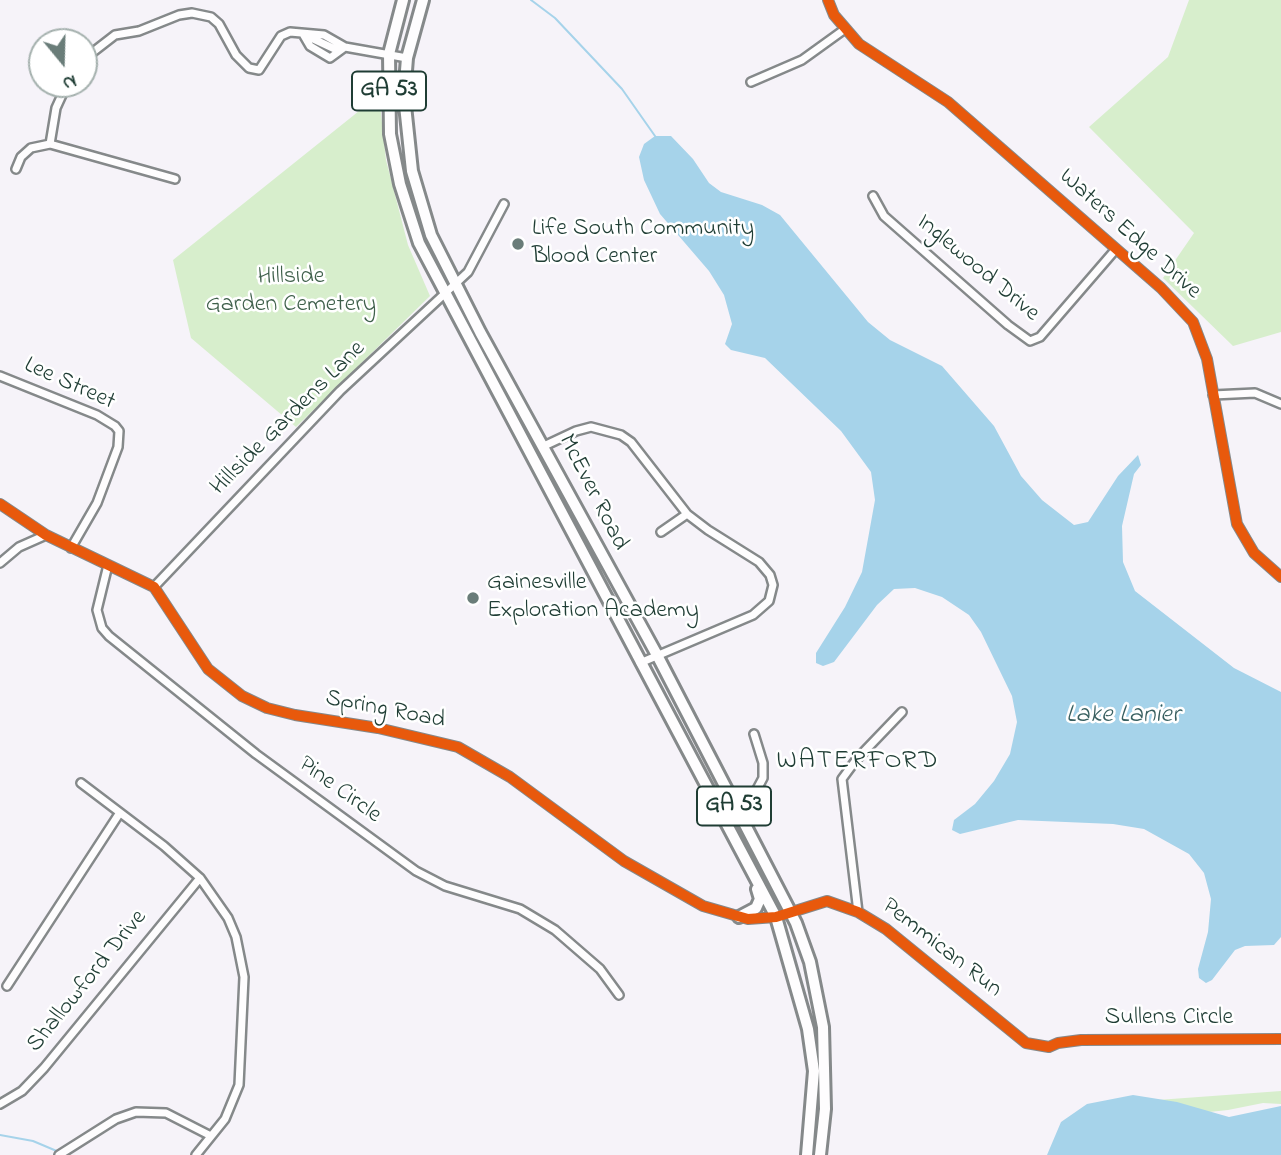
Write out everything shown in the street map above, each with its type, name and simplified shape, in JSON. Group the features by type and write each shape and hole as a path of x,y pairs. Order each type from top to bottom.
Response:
{"main road":[{"name":"McEver Road","path":"403,0 389,54 390,134 400,184 419,243 776,917 792,967 814,1071 807,1155"},
{"name":"McEver Road","path":"423,0 407,58 404,96 412,171 431,235 791,911 810,962 823,1027 825,1109 820,1155"},
{"path":"733,836 735,847 760,899 756,908 739,917"}],"street":[{"name":"Waters Edge Drive","path":"828,0 845,29 859,44 948,102 1161,288 1193,322 1202,340 1237,524 1254,553 1281,577"},
{"path":"98,48 115,35 139,31 179,15 192,13 211,17 219,24 242,64 259,70 281,36 290,32 303,34 342,49 407,58"},
{"path":"751,82 802,60 845,29"},
{"path":"303,34 310,46 330,58 342,49"},
{"path":"51,144 56,108 60,98"},
{"path":"16,169 31,148 51,144 175,179"},
{"name":"Inglewood Drive","path":"873,196 884,216 1008,325 1030,341 1040,337 1116,250"},
{"name":"Hillside Gardens Lane","path":"154,587 340,391 468,272 504,204"},
{"name":"Lee Street","path":"0,376 97,415 116,426 119,431 118,447 97,503 71,548"},
{"path":"1213,395 1255,393 1281,404"},
{"path":"544,446 576,430 591,427 621,435 631,443 687,514 760,562 770,575 772,593 762,609 640,663"},
{"path":"0,504 46,535 154,587"},
{"path":"661,532 687,514"},
{"path":"0,563 19,547 46,535"},
{"name":"Pine Circle","path":"108,565 97,610 102,628 108,636 256,754 416,871 445,886 520,909 555,930 600,968 619,995"},
{"name":"Spring Road","path":"154,587 208,669 242,696 267,708 295,715 379,728 458,747 510,777 664,887 703,906 739,917 776,917 791,911"},
{"path":"858,912 842,779 856,760 902,712"},
{"path":"738,812 741,802 757,790 763,778 763,763 754,734"},
{"path":"81,783 164,846 200,878 228,918 236,937 244,977 239,1085 234,1103 196,1155"},
{"path":"7,986 119,814"},
{"name":"Shallowford Drive","path":"0,1104 22,1091 44,1068 200,878"},
{"name":"Pemmican Run","path":"791,911 827,901 858,912 886,929 957,985 1015,1036 1037,1046 1049,1047 1058,1043"},
{"name":"Sullens Circle","path":"1058,1043 1281,1039"},
{"path":"59,1155 116,1119 136,1112 166,1113 211,1136"}],"green space":[{"path":"1189,0 1281,0 1281,332 1233,346 1163,278 1194,233 1089,127 1168,57"},
{"name":"Hillside Garden Cemetery","path":"379,95 386,160 408,245 430,296 296,427 191,338 173,260"},
{"path":"1281,1091 1281,1104 1263,1103 1190,1114 1130,1102"}],"water":[{"name":"Lake Lanier","path":"655,136 671,136 693,159 709,183 721,192 762,205 780,215 868,322 890,340 942,366 994,426 1021,476 1042,500 1074,525 1088,522 1118,476 1138,455 1141,465 1134,474 1122,526 1123,562 1135,591 1234,668 1281,692 1281,937 1274,945 1245,946 1235,950 1212,980 1206,983 1199,978 1198,969 1208,932 1211,899 1204,873 1189,854 1144,829 1113,824 1018,820 960,834 952,830 954,820 975,804 994,781 1010,754 1017,722 1012,696 981,632 969,615 942,597 915,588 894,589 877,605 834,662 823,666 816,663 816,653 845,607 862,572 875,500 871,472 841,431 765,358 731,350 725,344 732,324 724,295 709,271 660,214 644,180 639,157 644,144"},
{"path":"1133,1095 1177,1102 1229,1117 1281,1106 1281,1155 1047,1155 1061,1122 1087,1104"}],"waterway":[{"path":"531,0 555,18 622,89 655,136"},
{"path":"0,1135 33,1141 59,1152"}],"cycle path":[{"path":"828,0 834,15 859,44 948,102 1161,288 1193,322 1207,359 1237,524 1254,553 1281,577"},
{"path":"0,504 46,535 154,587 208,669 242,696 267,708 295,715 378,728 458,747 510,777 624,861 703,906 748,919 776,917 827,901 858,912 886,929 1026,1043 1049,1047 1081,1040 1281,1039"}],"place":[{"name":"Life South Community Blood Center","path":"518,244"},
{"name":"Gainesville Exploration Academy","path":"473,598"}],"district":[{"name":"WATERFORD","path":"858,763"}]}
